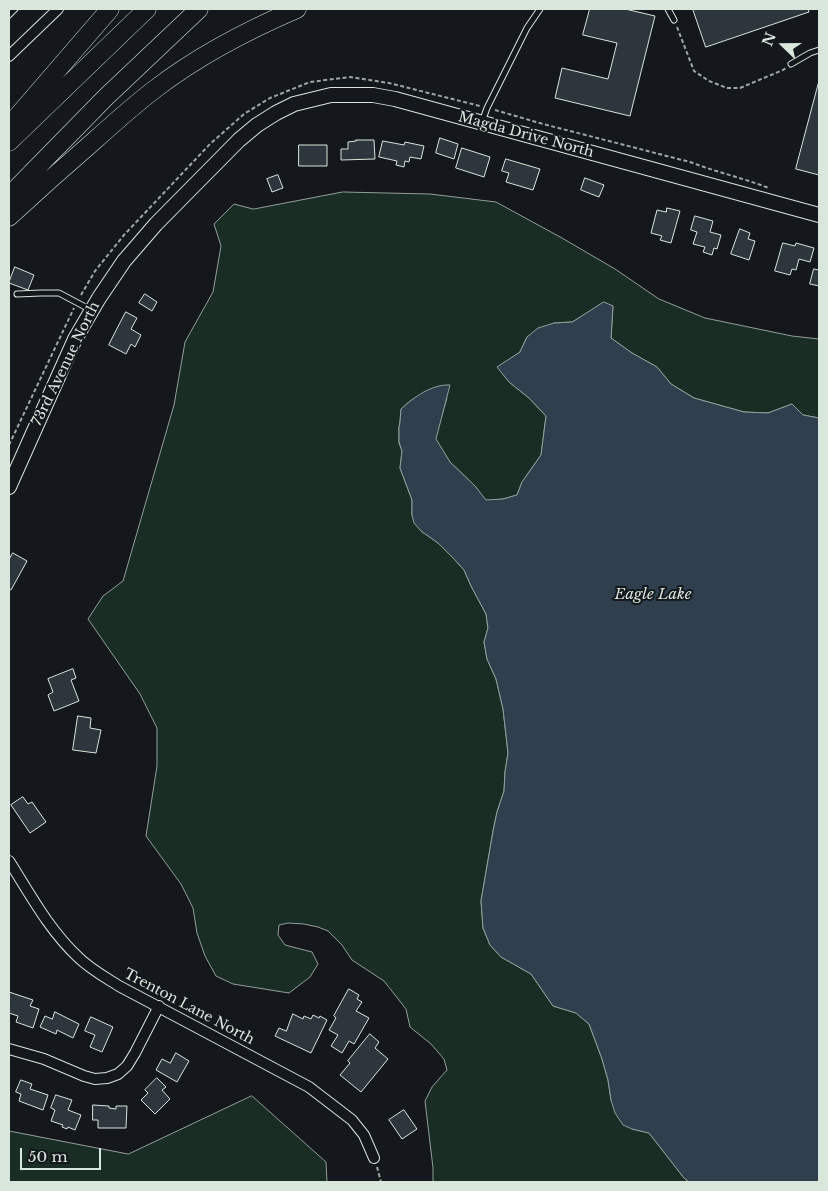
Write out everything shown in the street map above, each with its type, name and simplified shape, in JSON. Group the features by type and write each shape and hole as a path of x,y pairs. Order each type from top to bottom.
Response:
{"highway":[{"path":"9,126 110,9"},
{"path":"9,142 147,9"},
{"path":"9,196 106,96 199,9"},
{"path":"9,217 45,183 156,89 194,62 221,46 298,9"}],"street":[{"path":"9,56 58,9"},
{"name":"Magda Drive North","path":"239,140 276,112 294,104 331,95 373,95 395,99 819,215"},
{"name":"73rd Avenue North","path":"9,487 75,339 99,298 124,261 156,224 239,140"},
{"name":"Trenton Lane North","path":"9,860 47,921 79,958 119,986 160,1006 309,1087 352,1120 364,1135 374,1158"},
{"path":"9,1050 44,1059 84,1076 96,1079 107,1078 118,1074 127,1066 160,1006"}],"lane":[{"path":"9,14 14,9"},
{"path":"482,123 487,108 527,28 540,9"},
{"path":"668,9 674,20"},
{"path":"791,64 819,50"},
{"path":"17,294 59,293 92,310"}],"path":[{"path":"674,20 694,71 718,85 727,88 740,88 783,70 791,64"},
{"path":"9,445 76,303 95,271 124,235 210,144 244,114 270,98 310,82 350,77 389,83 690,162 775,190"},
{"path":"374,1158 381,1182"}],"green space":[{"path":"343,192 430,194 496,202 615,269 659,299 705,318 792,336 819,339 819,418 803,415 792,404 768,413 744,412 694,398 671,384 657,367 611,338 613,306 604,303 572,322 554,323 527,337 520,352 498,367 509,382 529,398 546,416 541,455 522,482 517,495 503,499 486,501 475,486 450,462 435,439 447,398 430,390 410,401 401,409 399,443 402,451 400,468 412,500 412,515 421,531 438,543 464,570 486,614 488,628 484,642 487,659 496,679 503,709 508,753 504,791 493,831 481,901 483,928 490,945 501,957 531,974 553,1006 576,1013 589,1024 602,1059 611,1100 632,1129 649,1133 689,1182 433,1182 425,1101 432,1087 447,1070 444,1059 431,1044 410,1027 406,1009 384,981 352,960 342,945 328,931 304,924 288,923 279,925 278,935 285,945 312,952 318,964 310,977 289,993 233,984 216,976 205,956 197,933 193,908 181,884 146,836 157,766 157,728 140,694 88,619 103,596 123,581 174,405 185,342 213,292 221,246 214,224 234,204 253,209"},
{"path":"252,1096 326,1162 327,1182 9,1182 9,1131 128,1154"}],"water":[{"name":"Eagle Lake","path":"604,302 613,306 611,338 657,367 671,384 694,398 744,412 768,413 792,404 803,415 819,418 819,1182 689,1182 649,1133 623,1125 615,1113 602,1059 589,1024 576,1013 553,1006 531,974 501,957 490,945 483,928 481,901 493,831 504,791 508,753 503,709 496,679 487,659 484,642 488,628 486,614 464,570 438,543 421,531 414,523 412,500 400,468 402,451 399,442 401,409 417,396 430,389 450,385 436,439 450,462 475,486 486,500 503,499 517,495 522,482 541,455 546,416 529,398 509,382 497,367 520,352 527,337 538,328 554,323 572,322"}],"building":[{"path":"590,9 625,9 655,16 630,116 555,98 562,68 608,79 617,43 583,35"},
{"path":"693,9 808,9 809,12 706,47"},
{"path":"819,81 819,175 796,169"},
{"path":"440,138 458,144 454,159 436,153"},
{"path":"374,140 375,159 341,160 341,149 348,149 348,142"},
{"path":"383,141 404,145 405,142 424,146 421,159 410,157 409,162 405,161 404,167 396,165 397,161 379,157"},
{"path":"299,145 327,145 327,166 299,166"},
{"path":"462,148 490,157 484,177 456,168"},
{"path":"506,159 540,169 533,190 506,182 509,173 502,171"},
{"path":"278,175 283,188 272,192 267,179"},
{"path":"585,178 604,185 599,197 581,190"},
{"path":"667,208 680,211 671,243 660,240 662,236 651,233 657,210 666,212"},
{"path":"695,216 713,221 710,232 721,235 717,249 714,248 712,255 703,252 705,247 693,244 697,232 691,230"},
{"path":"740,229 750,233 748,239 755,241 749,260 731,254"},
{"path":"783,243 795,246 796,243 814,248 810,262 799,259 796,270 792,269 790,275 775,271"},
{"path":"15,267 34,275 28,290 9,283"},
{"path":"814,269 819,270 819,286 810,284"},
{"path":"145,294 157,302 152,311 139,303"},
{"path":"126,312 137,318 131,329 141,335 135,347 131,344 126,354 109,345"},
{"path":"13,553 27,561 11,590 9,589 9,560"},
{"path":"73,669 76,678 71,680 79,701 54,711 48,695 53,692 48,679"},
{"path":"78,716 91,718 90,728 101,730 96,753 73,750"},
{"path":"23,797 28,804 32,802 46,822 30,833 11,805"},
{"path":"349,989 359,995 357,999 362,1002 356,1011 369,1018 354,1044 349,1041 342,1053 331,1046 338,1035 329,1030 336,1018 334,1016"},
{"path":"9,992 33,1000 30,1006 39,1009 33,1028 16,1022 18,1016 9,1013"},
{"path":"55,1012 79,1024 73,1038 57,1030 56,1034 40,1027 45,1016 52,1019"},
{"path":"293,1014 303,1019 304,1016 311,1019 313,1015 327,1020 311,1053 275,1036 279,1028 286,1031"},
{"path":"91,1017 113,1027 102,1052 90,1047 95,1035 85,1031"},
{"path":"370,1034 379,1042 375,1048 388,1059 361,1092 340,1075 350,1063 348,1061"},
{"path":"176,1053 189,1061 177,1082 156,1070 162,1059 170,1063"},
{"path":"157,1078 166,1087 162,1090 170,1099 155,1114 141,1100 148,1093 145,1090"},
{"path":"21,1080 32,1084 30,1089 48,1095 43,1110 19,1101 21,1094 16,1092"},
{"path":"56,1095 72,1100 68,1110 81,1115 75,1130 68,1127 67,1129 62,1127 63,1125 51,1121 55,1110 51,1108"},
{"path":"93,1105 109,1106 109,1108 116,1109 116,1106 127,1106 126,1128 98,1128 98,1120 93,1120"},
{"path":"404,1110 417,1129 402,1139 389,1120"}]}
